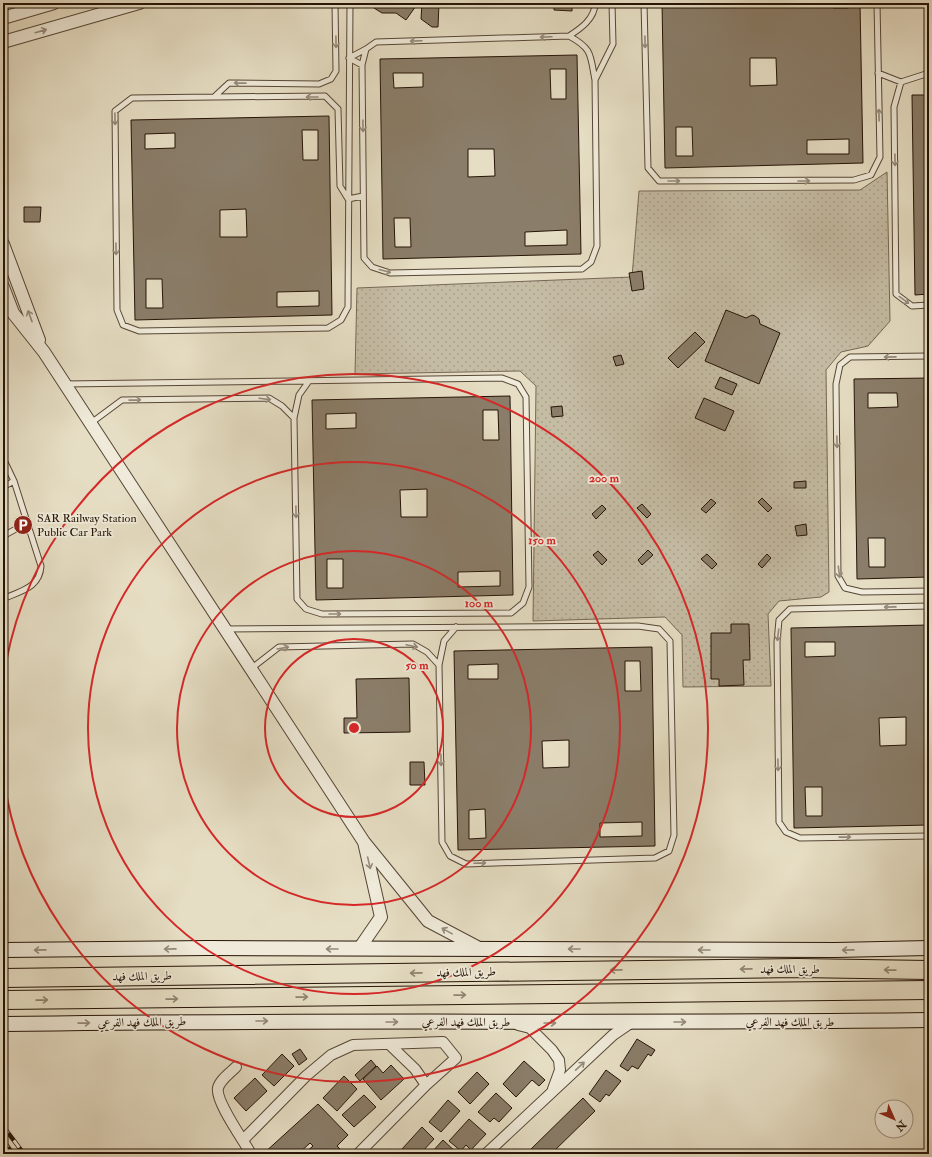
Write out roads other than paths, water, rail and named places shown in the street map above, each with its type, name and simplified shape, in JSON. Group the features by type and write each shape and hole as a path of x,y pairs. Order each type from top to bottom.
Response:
{"highway":[{"name":"طريق الملك فهد","path":"3,978 797,968 929,970"},
{"name":"طريق الملك فهد","path":"3,1000 929,990"}],"main road":[{"path":"3,950 209,948 835,950 929,948"},
{"name":"طريق الملك فهد الفرعي","path":"3,1024 223,1021 512,1023 929,1020"}],"street":[{"path":"3,18 54,3"},
{"path":"3,42 139,3"},
{"path":"3,244 44,352"},
{"path":"3,287 13,313 44,352 364,842 428,921 481,949"},
{"path":"359,949 382,916 364,842"},
{"path":"486,1154 613,1035 632,1022"},
{"path":"512,1023 530,1028 552,1050 558,1060 560,1070 551,1093"},
{"path":"242,1140 306,1076 331,1055 353,1045 443,1042 456,1058 426,1085 358,1154"},
{"path":"389,1044 415,1069 426,1085"},
{"path":"236,1067 220,1084 217,1090 220,1101 251,1154"}],"lane":[{"path":"214,97 229,83 319,84 331,79 336,71 335,3"},
{"path":"348,199 340,186 338,109 325,96 132,98 115,111 117,310 123,325 139,331 328,328 341,320 348,306 350,3"},
{"path":"569,36 586,25 595,3"},
{"path":"595,80 613,44 612,3"},
{"path":"644,3 648,168 659,181 854,180 871,175 880,157 878,3"},
{"path":"362,65 349,58 376,42 569,36 582,43 590,52 595,80 597,246 591,262 582,269 390,273 372,267 364,258 362,65 366,49"},
{"path":"878,73 901,82 929,73"},
{"path":"901,82 894,107 896,294 912,306 929,305"},
{"path":"348,199 363,196"},
{"path":"929,356 850,357 840,365 836,384 838,576 845,588 862,592 929,591"},
{"path":"64,384 309,380 502,378 518,384 526,397 529,587 523,603 511,613 322,614 306,610 297,599 294,418 299,395 309,380"},
{"path":"90,424 122,400 269,398 282,406 294,418"},
{"path":"3,458 14,481 41,566 40,575 36,584 3,599"},
{"path":"3,486 14,481"},
{"path":"3,536 27,523"},
{"path":"929,606 790,609 779,620 777,642 779,822 786,832 800,838 929,836"},
{"path":"225,629 456,627 638,626 659,629 670,641 674,835 669,851 655,858 466,864 450,856 442,842 439,665 444,641 456,627"},
{"path":"251,669 279,647 413,644 427,652 439,665"}],"railway":[{"path":"3,1126 24,1154"},
{"path":"3,1140 13,1154"}],"place":[{"name":"SAR Railway Station Public Car Park","path":"23,525"}]}
